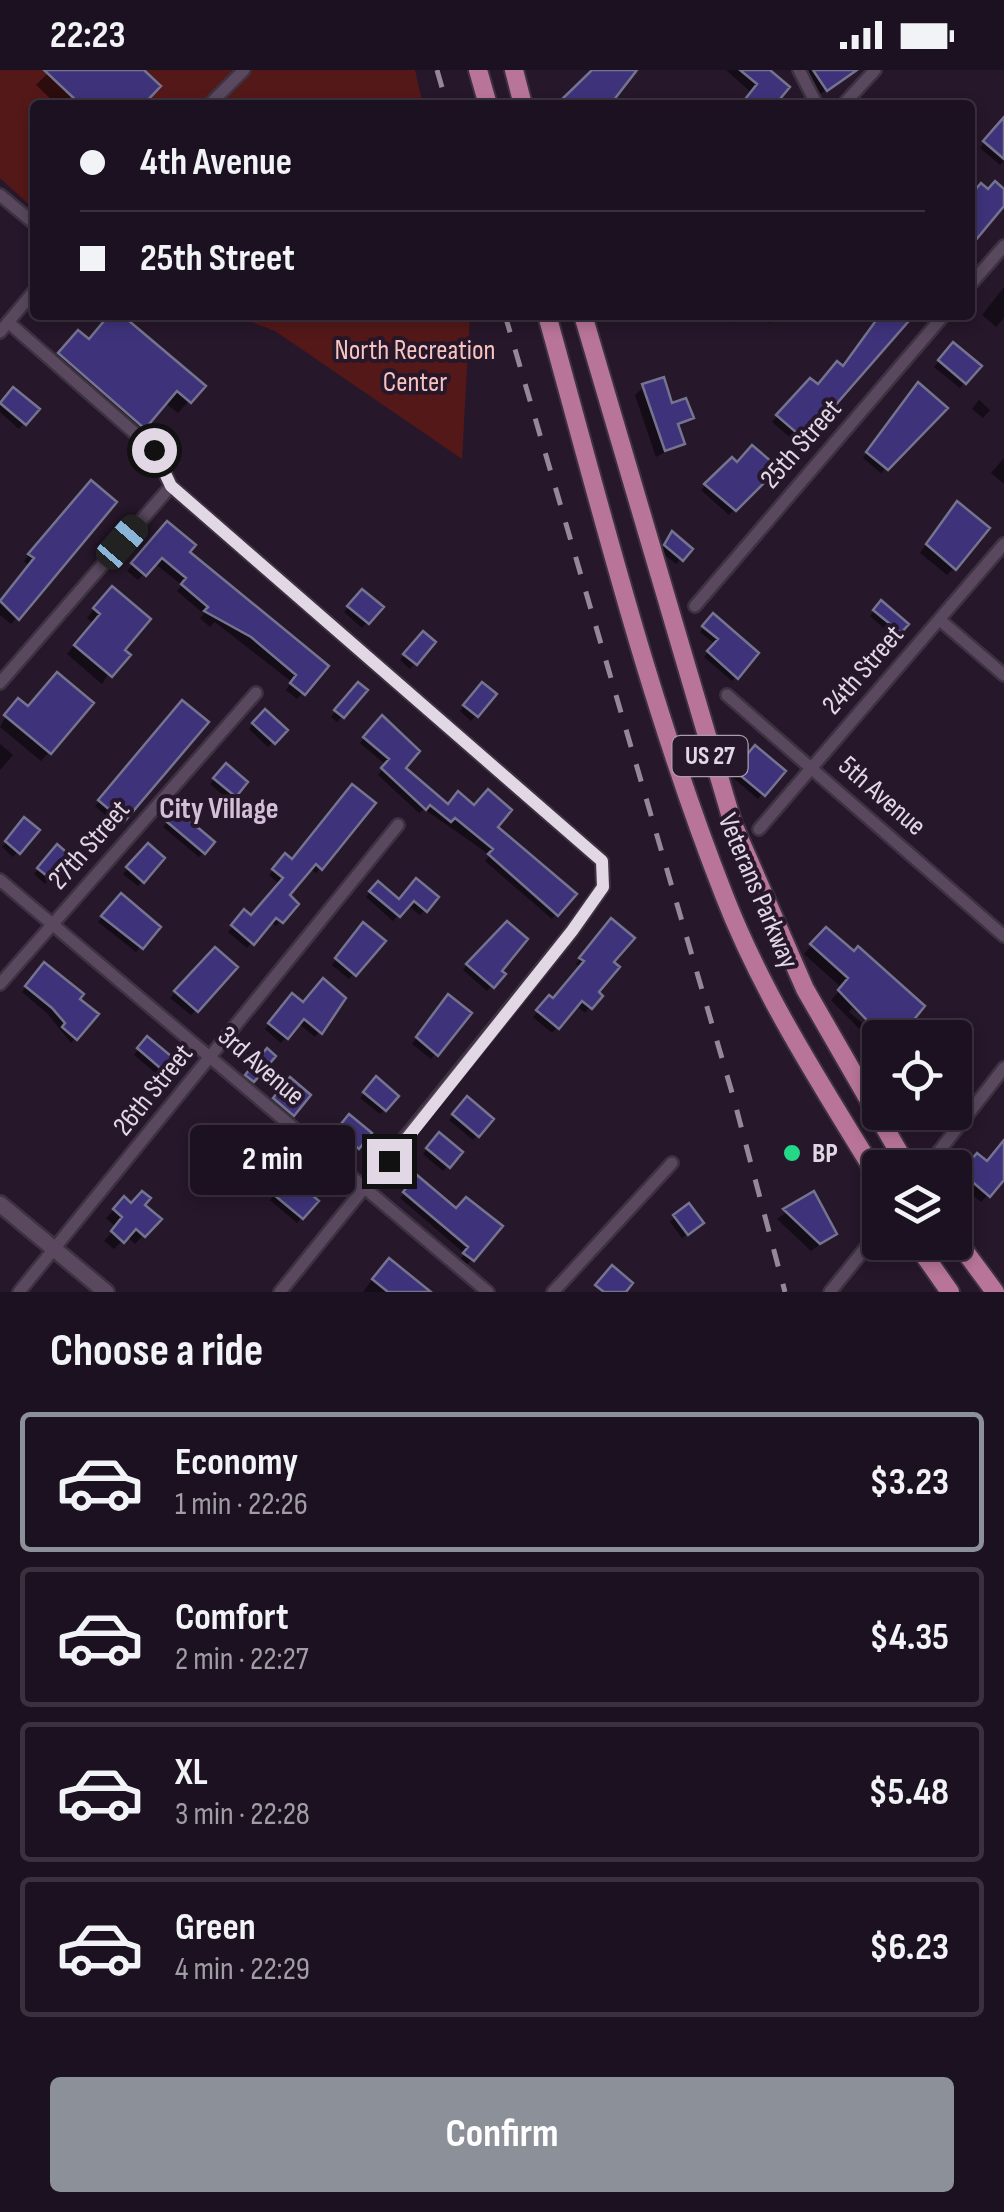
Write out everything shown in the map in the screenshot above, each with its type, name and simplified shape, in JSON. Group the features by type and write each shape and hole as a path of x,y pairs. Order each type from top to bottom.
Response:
{"main road":[{"path":"478,70 487,100"},
{"path":"514,70 522,100"},
{"name":"Veterans Parkway","path":"548,320 644,662 724,898 794,1038 862,1151"},
{"name":"Veterans Parkway","path":"584,320 733,824 805,989 898,1150"},
{"path":"0,1204 106,1292"},
{"path":"928,1260 950,1292"},
{"path":"971,1260 995,1292"}],"street":[{"path":"214,100 244,70"},
{"path":"799,70 815,100"},
{"path":"847,100 874,70"},
{"path":"0,194 30,220"},
{"path":"975,279 1004,246"},
{"path":"30,296 4,327 154,450 171,486 602,861 603,887 594,901 366,1190 280,1292"},
{"name":"25th Street","path":"695,606 940,320"},
{"path":"0,683 171,486"},
{"name":"24th Street","path":"760,828 1004,544"},
{"path":"940,620 1004,675"},
{"name":"27th Street","path":"0,984 256,694"},
{"name":"5th Avenue","path":"727,694 1004,936"},
{"name":"26th Street","path":"19,1292 398,825"},
{"name":"3rd Avenue","path":"0,880 488,1292"},
{"path":"940,1150 1004,1068"},
{"path":"554,1292 672,1163"},
{"path":"830,1292 862,1252"}],"green space":[{"path":"0,70 415,70 422,100 30,100 30,205 0,178"},
{"name":"North Recreation Center","path":"246,320 470,320 462,459 275,331"}],"building":[{"path":"44,70 144,70 161,86 148,100 76,100"},
{"path":"592,70 637,70 614,100 561,100"},
{"path":"740,70 770,70 790,87 779,100 748,100 757,84"},
{"path":"813,70 857,70 827,91"},
{"path":"1004,117 1004,159 983,141"},
{"path":"995,181 1004,189 1004,206 975,241 975,190 981,183 988,189"},
{"path":"105,320 128,320 206,386 191,403 177,391 145,429 58,353 78,330 89,339"},
{"path":"876,320 910,320 805,440 776,415 810,378 818,384 837,361 843,366"},
{"path":"953,342 982,366 966,384 938,360"},
{"path":"664,377 672,403 686,398 694,418 678,424 685,444 665,451 642,384"},
{"path":"918,382 948,408 888,470 866,452"},
{"path":"13,387 40,409 26,425 0,403"},
{"path":"752,445 779,468 736,511 704,484 732,457 737,462"},
{"path":"91,480 117,502 19,620 0,601 34,558 28,554"},
{"path":"957,501 990,528 956,570 926,544"},
{"path":"167,521 196,545 190,552 329,666 305,695 290,683 296,675 251,637 204,611 208,607 181,584 186,578 162,558 146,576 131,563"},
{"path":"672,531 693,549 683,561 664,545"},
{"path":"112,586 151,619 125,650 131,655 112,677 74,645 100,614 93,608"},
{"path":"362,589 384,607 369,624 347,606"},
{"path":"881,600 909,624 901,633 873,610"},
{"path":"713,613 759,653 738,679 707,651 718,639 702,626"},
{"path":"423,631 436,642 417,665 403,654"},
{"path":"57,672 94,703 51,754 4,715 18,698 28,706"},
{"path":"358,682 368,690 344,718 334,710"},
{"path":"482,682 497,694 478,717 463,705"},
{"path":"182,700 209,722 124,822 98,800"},
{"path":"265,709 288,730 275,744 252,723"},
{"path":"382,715 420,751 406,768 448,804 458,791 474,805 488,789 512,810 498,827 577,894 558,916 488,854 493,849 455,818 451,822 430,805 426,810 381,768 389,759 363,737"},
{"path":"755,745 786,771 765,796 734,770"},
{"path":"226,763 248,782 236,797 213,778"},
{"path":"352,784 376,803 322,870 316,864 290,895 299,904 283,923 276,918 254,945 231,925 244,909 251,915 283,878 272,869 285,853 292,859"},
{"path":"176,809 215,842 205,854 166,821"},
{"path":"24,817 40,830 20,854 5,841"},
{"path":"148,843 165,858 144,883 126,867"},
{"path":"57,844 72,857 52,880 37,868"},
{"path":"416,878 439,897 427,912 414,901 400,917 369,891 378,881 399,899"},
{"path":"121,893 161,927 143,949 101,916"},
{"path":"611,918 635,938 614,962 620,967 599,992 603,996 592,1009 582,1001 559,1029 536,1010 549,995 553,998 584,961 579,958"},
{"path":"507,921 528,939 502,971 506,974 494,988 466,964"},
{"path":"363,922 386,941 356,976 335,958"},
{"path":"826,927 854,951 858,946 925,1006 914,1020 867,1020 838,990 848,978 810,944"},
{"path":"215,947 238,967 198,1012 174,991"},
{"path":"44,962 84,994 80,999 99,1014 77,1040 62,1027 65,1023 52,1008 25,986"},
{"path":"323,978 346,998 322,1034 304,1019 288,1039 268,1023 292,993 303,1002"},
{"path":"448,994 472,1013 438,1056 416,1037"},
{"path":"147,1036 177,1061 166,1073 137,1048"},
{"path":"267,1048 276,1056 254,1082 245,1075"},
{"path":"376,1076 399,1096 386,1111 363,1092"},
{"path":"290,1077 311,1095 294,1116 273,1098"},
{"path":"467,1096 494,1119 479,1137 452,1114"},
{"path":"349,1114 372,1133 359,1149 336,1130"},
{"path":"439,1132 463,1152 450,1168 426,1148"},
{"path":"1004,1140 1004,1180 990,1197 972,1181 972,1159 977,1153 987,1161"},
{"path":"288,1175 319,1201 303,1219 273,1194"},
{"path":"417,1175 456,1208 466,1197 503,1226 474,1261 463,1253 468,1247 403,1192"},
{"path":"142,1191 151,1198 145,1205 162,1219 145,1237 136,1229 124,1243 111,1231 122,1217 113,1209 124,1196 131,1203"},
{"path":"814,1191 837,1234 820,1244 783,1209"},
{"path":"689,1203 704,1223 688,1235 673,1215"},
{"path":"389,1258 431,1292 388,1292 372,1279"},
{"path":"612,1265 633,1283 626,1292 604,1292 595,1285"}],"railway":[{"path":"437,70 446,100"},
{"path":"506,320 733,1096 785,1292"}],"place":[{"name":"BP","path":"792,1153"}],"district":[{"name":"City Village","path":"219,809"}],"route":[{"path":"154,450 171,486 602,861 603,887 572,931 389,1161"}]}
